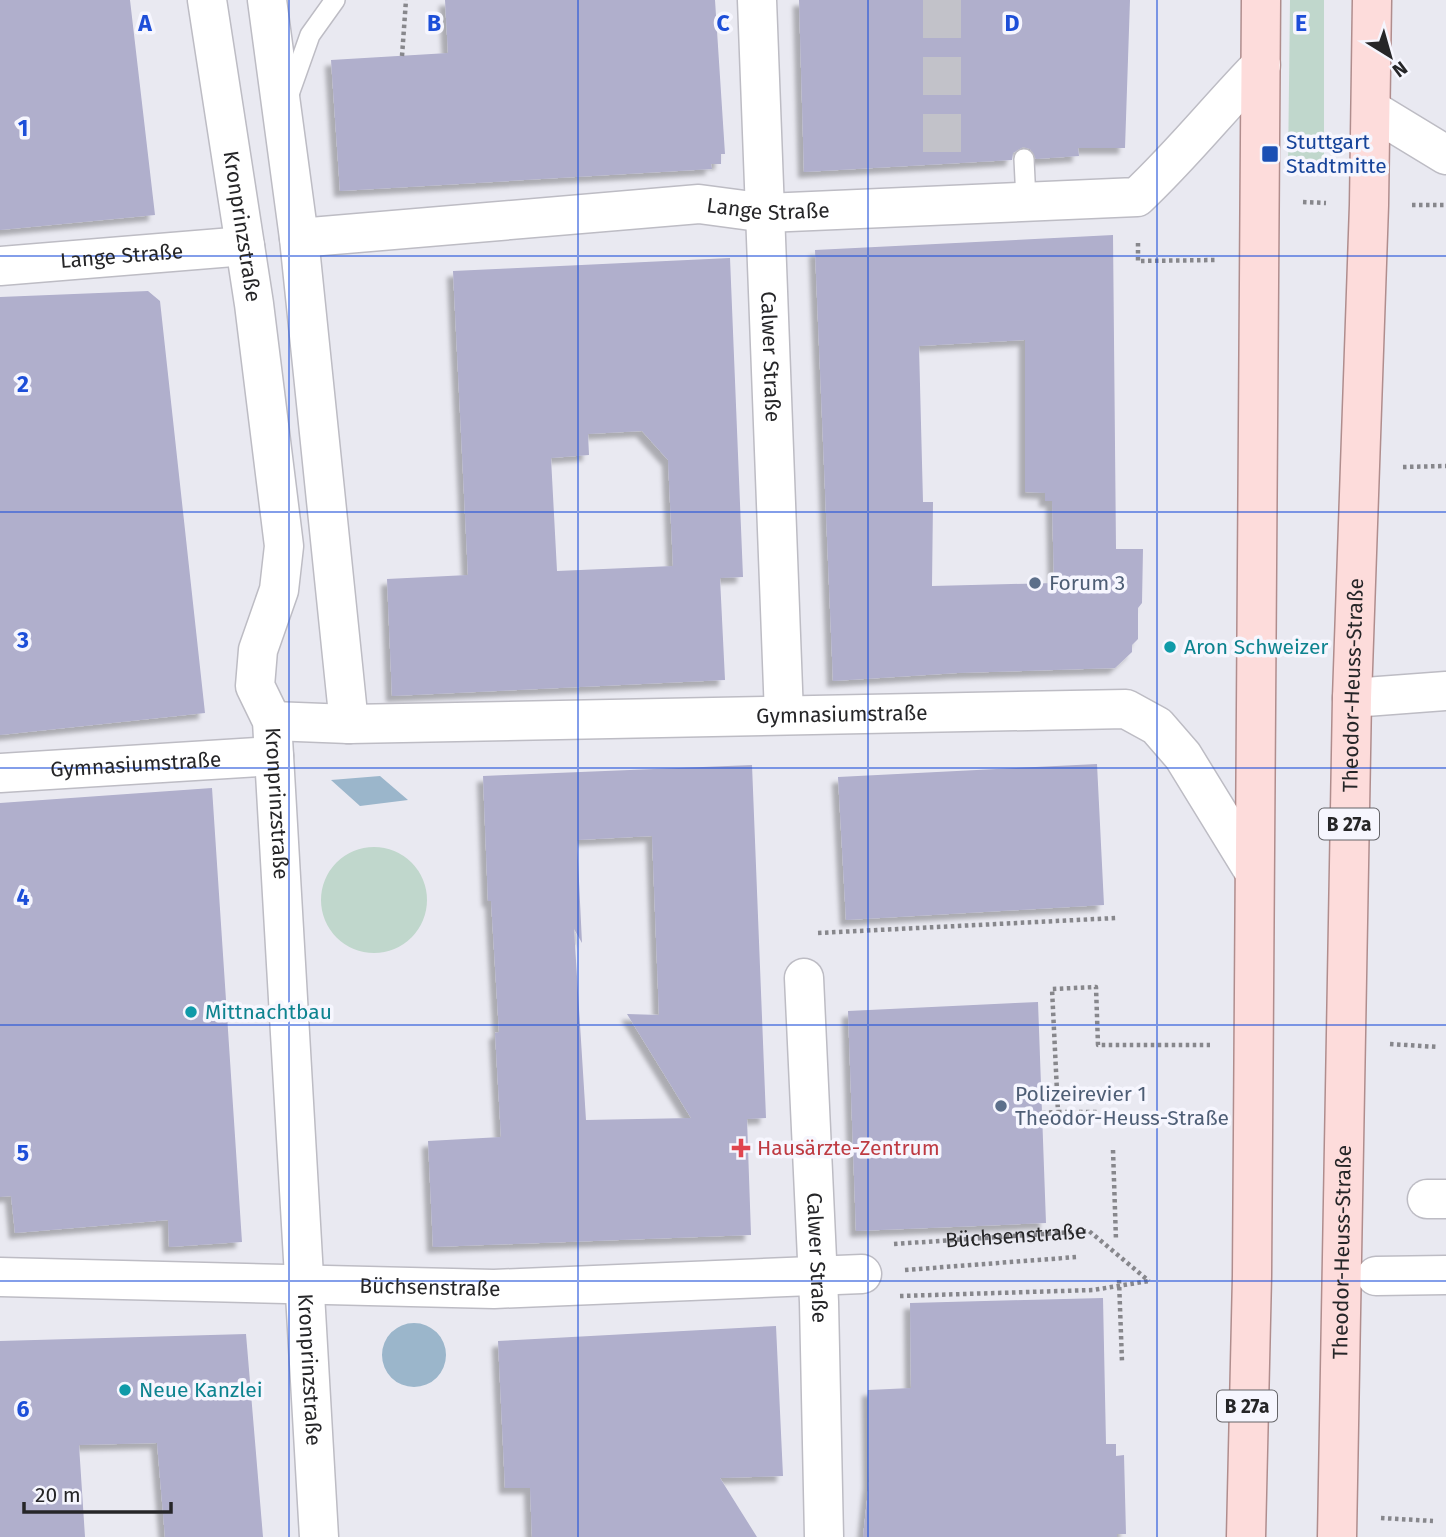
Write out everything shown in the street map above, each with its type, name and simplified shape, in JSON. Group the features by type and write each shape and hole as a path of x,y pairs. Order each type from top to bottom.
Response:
{"main road":[{"name":"B 27a","path":"1245,1537 1252,1276 1251,1045 1261,0"},
{"name":"Theodor-Heuss-Straße","path":"1337,1537 1352,698 1372,110 1372,0"}],"street":[{"name":"Kronprinzstraße","path":"207,0 254,304 284,546 279,590 258,650 255,686 273,738 319,1537"},
{"path":"267,0 284,108 299,238 349,724"},
{"name":"Calwer Straße","path":"757,0 784,715"},
{"name":"Lange Straße","path":"299,238 699,204 766,213 1137,197 1167,170 1211,116 1261,65"},
{"path":"1372,110 1446,155"},
{"path":"254,304 299,238"},
{"name":"Lange Straße","path":"0,266 245,246"},
{"path":"1352,698 1446,691"},
{"name":"Gymnasiumstraße","path":"0,773 273,738 349,724 1126,709 1157,726 1184,755 1253,870"},
{"name":"Calwer Straße","path":"804,978 817,1276 824,1537"},
{"path":"1376,1276 1437,1275"},
{"name":"Büchsenstraße","path":"0,1278 494,1289 817,1276 876,1285"}],"lane":[{"path":"284,108 310,35 335,0"},
{"path":"1024,159 1026,201"}],"path":[{"path":"401,56 406,0"},
{"path":"813,933 1116,918"},
{"path":"1058,1112 1052,989 1096,987 1098,1045 1251,1045"},
{"path":"1042,1113 1098,1112"},
{"path":"1113,1150 1116,1240"},
{"name":"Büchsenstraße","path":"876,1285 1059,1292 1093,1290 1149,1281 1089,1231 885,1244"},
{"path":"876,1285 1077,1257"},
{"path":"1119,1280 1122,1362"}],"green space":[{"path":"1290,0 1324,0 1324,165 1307,174 1288,168"},
{"path":"374,847 394,851 412,862 423,880 427,900 423,920 412,938 394,949 374,953 354,949 336,938 325,920 321,900 325,880 336,862 354,851"}],"water":[{"path":"380,776 408,800 360,806 331,780"},
{"path":"414,1323 437,1332 446,1355 437,1378 414,1387 391,1378 382,1355 391,1332"}],"building":[{"path":"0,0 130,0 155,215 0,230"},
{"path":"445,0 715,0 725,154 721,154 721,164 711,164 712,169 340,191 331,60 448,53"},
{"path":"799,0 1130,0 1125,148 1078,148 1079,156 1036,159 1030,149 1023,147 1013,153 1012,160 804,172"},
{"path":"1113,235 1116,549 1143,549 1138,639 1132,645 1132,652 1115,668 957,673 833,681 815,250","holes":["1025,340 1025,492 1045,493 1045,501 1052,501 1054,583 932,586 933,502 923,502 919,346"]},
{"path":"730,258 743,577 720,578 725,680 392,696 387,579 468,575 453,271","holes":["642,431 668,460 673,566 557,571 551,458 589,455 588,434"]},
{"path":"148,291 160,301 205,713 0,735 0,297"},
{"path":"1097,764 1104,905 846,920 838,777"},
{"path":"752,765 766,1118 747,1119 751,1235 433,1247 428,1141 501,1137 495,1033 499,1032 491,901 488,901 483,776","holes":["652,836 659,1015 627,1014 691,1118 586,1120 574,929 582,943 577,840"]},
{"path":"212,788 242,1242 169,1247 168,1220 15,1233 11,1196 0,1197 0,803"},
{"path":"1038,1002 1046,1223 856,1231 848,1011"},
{"path":"1103,1298 1106,1444 1116,1444 1116,1456 1124,1455 1126,1534 1117,1534 1117,1537 863,1537 869,1482 868,1390 911,1388 910,1303"},
{"path":"776,1326 783,1476 720,1478 757,1537 532,1537 530,1488 505,1488 498,1341"},
{"name":"Neue Kanzlei","path":"246,1334 263,1537 165,1537 157,1443 79,1445 85,1537 0,1537 0,1341"}],"tunnel":[{"path":"942,0 942,164"}],"place":[{"name":"Stuttgart Stadtmitte","path":"1270,154"},
{"name":"Forum 3","path":"1035,583"},
{"name":"Aron Schweizer","path":"1170,647"},
{"name":"Mittnachtbau","path":"191,1012"},
{"name":"Polizeirevier 1 Theodor-Heuss-Straße","path":"1001,1106"},
{"name":"Hausärzte-Zentrum","path":"741,1148"},
{"name":"Neue Kanzlei","path":"125,1390"}]}
